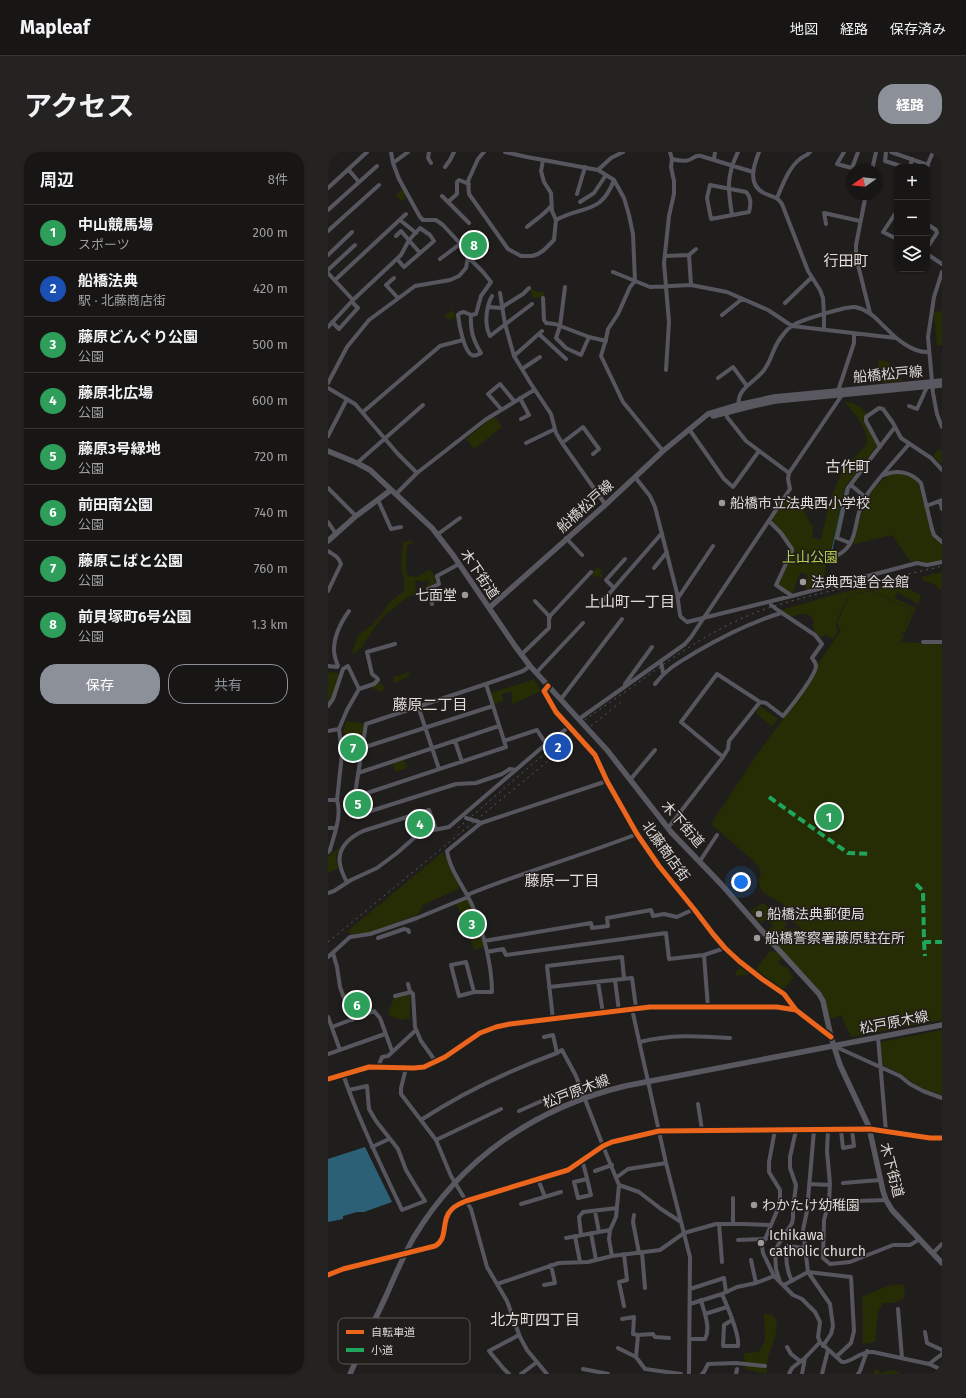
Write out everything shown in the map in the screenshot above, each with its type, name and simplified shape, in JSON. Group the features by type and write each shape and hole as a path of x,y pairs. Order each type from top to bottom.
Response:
{"main road":[{"name":"船橋松戸線","path":"930,385 942,381"},
{"name":"船橋松戸線","path":"489,608 663,451 712,412 775,401 840,393 942,385"},
{"name":"船橋松戸線","path":"698,422 739,407"},
{"name":"木下街道","path":"328,451 370,470 424,519 438,534 530,666 610,754 668,828 700,861 819,994 823,1001 831,1037 843,1070 870,1129 880,1180 886,1200 892,1210 942,1263"},
{"path":"328,541 356,516 391,490"},
{"name":"松戸原木線","path":"375,1318 405,1253 427,1218 455,1183 509,1135 548,1113 585,1097 648,1080 942,1025"},
{"name":"松戸原木線","path":"350,1374 355,1364"}],"street":[{"path":"328,188 367,152"},
{"path":"328,383 347,347 369,320 414,286 450,280 459,276 466,268 468,257 466,250 443,225 436,220 423,220 420,218 399,179 393,163 391,152"},
{"path":"393,163 408,152"},
{"path":"429,152 428,158 431,163"},
{"path":"445,166 454,152"},
{"path":"484,152 478,159 468,181 470,194 508,249 521,256 532,256 538,254 554,240 556,220 551,206 551,193 544,182 541,171 543,160"},
{"path":"505,152 598,170 614,180 624,198 633,234 635,281 630,287 618,314 608,329 601,358 608,369 623,402 663,451"},
{"path":"527,157 528,152"},
{"path":"598,170 620,152"},
{"path":"666,370 669,322 665,256 669,216 674,194 674,181 671,167 672,159 670,152"},
{"path":"714,159 716,152"},
{"path":"732,215 728,188 731,165 738,152"},
{"path":"759,152 752,172 757,188 764,193 777,198 782,204 811,278 820,290 823,298 824,330"},
{"path":"777,198 787,176 799,159 808,155 810,152"},
{"path":"844,152 837,164 852,168 858,152"},
{"path":"873,164 876,152"},
{"path":"886,152 885,161 894,164"},
{"path":"891,152 923,164"},
{"path":"928,164 933,152"},
{"path":"672,159 689,160 697,155 752,172"},
{"path":"911,164 912,159"},
{"path":"328,210 377,166"},
{"path":"578,194 585,167"},
{"path":"348,170 359,182"},
{"path":"580,202 594,193 606,175"},
{"path":"448,202 457,194 457,182 459,180 468,184"},
{"path":"556,220 568,214 591,208 600,203 610,189 614,180"},
{"path":"328,231 379,185"},
{"path":"710,185 728,188 746,192 748,194 751,205 749,212 711,219 707,198 710,185"},
{"path":"442,196 469,223"},
{"path":"865,200 856,245 856,257 870,313"},
{"path":"527,227 537,218 543,216 551,206"},
{"path":"826,224 824,213 860,221"},
{"path":"335,280 406,214"},
{"path":"894,215 882,232 894,237"},
{"path":"400,220 416,233"},
{"path":"930,226 938,233 930,244"},
{"path":"328,327 352,301 401,255 409,240 420,228 434,241 404,267 397,259"},
{"path":"396,236 401,231 420,253"},
{"path":"328,255 352,232"},
{"path":"440,259 460,244"},
{"path":"332,322 339,329 358,308 335,280 328,274 355,245"},
{"path":"665,256 689,254 696,249"},
{"path":"689,254 691,285"},
{"path":"930,256 942,264"},
{"path":"468,257 491,282 481,296 476,314 471,315 464,312 460,313 458,316 463,340 471,355 475,356 481,353 472,335 471,315"},
{"path":"613,272 650,287 691,285 727,292 768,310 792,326 896,338"},
{"path":"942,272 934,297 928,337 930,385 942,427"},
{"path":"394,278 386,285 398,298"},
{"path":"785,302 811,278"},
{"path":"565,287 560,326 556,338 566,348 582,355 589,337"},
{"path":"488,307 502,308 523,294 529,288"},
{"path":"500,293 505,324 514,356 534,390 551,414 555,429 562,443 605,504"},
{"path":"492,296 488,307 486,326 490,336 532,304"},
{"path":"514,356 542,331 546,323 544,320 543,298"},
{"path":"722,315 742,299"},
{"path":"739,407 740,393 763,371 782,335 792,326 802,321 824,314 854,307 860,308 870,313 896,338 919,352 928,352"},
{"path":"546,323 606,341"},
{"path":"542,331 566,359"},
{"path":"579,719 685,644 704,618 790,489 788,479 789,473 840,393 854,343 854,334"},
{"path":"363,412 440,346 463,340"},
{"path":"522,369 540,357"},
{"path":"718,378 733,367 747,386"},
{"path":"501,409 488,394 500,384 514,402"},
{"path":"909,406 917,409 930,385"},
{"path":"328,388 355,404 384,439 417,473"},
{"path":"396,494 417,473 485,420 534,390"},
{"path":"520,398 529,415 521,419"},
{"path":"328,436 347,399"},
{"path":"357,463 423,405"},
{"path":"880,447 866,421 866,417 879,408 882,409 901,438 931,458 942,470"},
{"path":"726,412 727,417 746,441 789,473"},
{"path":"562,443 583,427 599,449 593,454"},
{"path":"850,543 837,538 848,488 895,427"},
{"path":"526,443 555,429"},
{"path":"689,429 724,479 733,487 759,451"},
{"path":"829,559 840,555 846,550 854,536 860,508 865,497 909,444"},
{"path":"882,476 891,472 899,471 918,479 921,483 934,535 942,542"},
{"path":"635,477 653,501 678,598 680,617 687,622 769,604 792,596 916,563 927,565 942,562"},
{"path":"851,485 865,497"},
{"path":"328,488 356,516"},
{"path":"378,500 391,529 401,527"},
{"path":"926,506 941,501 942,509"},
{"path":"438,534 460,518"},
{"path":"769,521 781,533 792,549 776,585 792,596"},
{"path":"328,522 336,534"},
{"path":"601,603 662,532"},
{"path":"566,538 582,555"},
{"path":"678,598 713,546"},
{"path":"328,551 337,556 341,564 328,591"},
{"path":"654,568 667,552"},
{"path":"614,588 606,580 625,559"},
{"path":"432,604 428,589 439,584 437,576 459,564"},
{"path":"521,655 549,628 550,617 591,572"},
{"path":"535,601 550,617"},
{"path":"723,757 681,722 717,674 760,702 766,703 783,716 813,676 816,668 816,664 812,658 822,644 815,635 769,604"},
{"path":"328,666 337,668 338,666 334,651 336,638 343,619 349,610"},
{"path":"655,684 663,673 732,631 759,619 780,612"},
{"path":"561,699 622,619"},
{"path":"536,673 583,623"},
{"path":"923,642 942,642"},
{"path":"328,852 330,850 336,828 339,807 337,800 342,754 339,729 347,710 359,689 374,684 378,680 372,674 367,652 395,644"},
{"path":"623,688 652,646"},
{"path":"660,662 663,673"},
{"path":"328,706 333,700 343,669 348,666 359,689"},
{"path":"516,770 510,769 502,774 476,783 456,784 358,815 354,800 366,724 523,671 530,666"},
{"path":"354,797 506,747 486,684"},
{"name":"北藤商店街","path":"548,686 544,690 556,712 595,755 607,781 636,834 712,934 724,948 760,978 784,994 796,1010 831,1037"},
{"path":"668,828 723,757 728,749 729,741 760,702"},
{"path":"398,703 401,712"},
{"path":"418,706 439,769"},
{"path":"362,748 492,706"},
{"path":"358,773 499,726"},
{"path":"328,893 334,891 346,882 377,868 414,838 424,832 449,827 464,817 546,744 569,727"},
{"path":"328,731 339,729"},
{"path":"504,741 537,730 546,744"},
{"path":"455,741 462,762"},
{"path":"630,780 655,750"},
{"path":"474,992 466,962 451,965 459,996 474,992 492,992 490,966 473,907 456,874 447,851 480,823 607,781"},
{"path":"328,800 337,800"},
{"path":"346,882 340,866 340,858 345,842 354,835 363,830 429,810 436,829"},
{"path":"464,817 480,823"},
{"path":"328,828 336,828"},
{"path":"328,957 350,937 370,934 418,918 499,882 636,834"},
{"path":"700,861 717,835"},
{"path":"484,941 591,923 592,928 608,926 607,918 651,910 653,916 664,914 677,917 694,909"},
{"path":"378,938 404,929 408,930 409,932"},
{"path":"487,952 503,949 506,955 666,933 669,959 704,955 724,948"},
{"path":"333,953 340,987 352,1020"},
{"path":"704,955 708,1008"},
{"path":"553,1019 547,966 622,956 624,978"},
{"path":"549,987 632,978 634,1008 640,1042 666,1163 690,1257 689,1374"},
{"path":"615,980 619,1011"},
{"path":"598,982 603,1013"},
{"path":"408,984 410,992 413,994 413,1014 416,1030 421,1041 436,1062"},
{"path":"395,996 410,992"},
{"name":"北藤商店街","path":"328,1079 369,1067 424,1067 436,1062 488,1029 510,1024 634,1008 777,1007 796,1010"},
{"path":"332,1027 374,1011 380,1018 392,1051"},
{"path":"328,1017 340,1050"},
{"path":"378,1067 382,1057 388,1056 416,1030"},
{"path":"328,1054 385,1034"},
{"path":"544,1037 553,1035 557,1053"},
{"path":"640,1042 667,1036 730,1038"},
{"path":"878,1037 886,1132"},
{"path":"834,1046 900,1076 910,1084 923,1091 942,1098"},
{"path":"420,1120 454,1099 479,1086 562,1050 580,1084 619,1185 617,1208 614,1222 610,1230 609,1239 612,1256"},
{"path":"406,1068 401,1094 436,1140 455,1183 471,1209 487,1267 506,1301 519,1335 527,1350 547,1374"},
{"path":"343,1074 349,1090 372,1147 402,1210 425,1200 409,1175 398,1149 376,1121 369,1108 367,1086 349,1090"},
{"path":"519,1110 580,1084"},
{"path":"698,1104 702,1130"},
{"path":"436,1140 501,1109"},
{"path":"328,1275 343,1269 438,1244 443,1237 444,1222 448,1212 453,1207 466,1201 568,1170 603,1146 612,1142 659,1131 870,1129 930,1138 942,1138"},
{"path":"775,1130 769,1162 769,1172 780,1190 780,1195 778,1210 762,1246 763,1253 774,1276 815,1312 820,1322 818,1337 821,1344 842,1362 867,1352 878,1352 929,1364 940,1369 938,1374"},
{"path":"780,1282 776,1269 775,1252 792,1223 793,1218 796,1184 790,1168 790,1156 796,1130"},
{"path":"789,1374 790,1370 831,1334 833,1326 830,1304 808,1272 803,1230 807,1211 814,1130"},
{"path":"828,1130 827,1151 830,1185 824,1220 823,1258 830,1264 850,1262 893,1245 910,1245 920,1239"},
{"path":"841,1130 843,1148 854,1146 852,1130"},
{"path":"372,1147 389,1138"},
{"path":"582,1161 587,1179 591,1195 578,1198 574,1182 587,1179"},
{"path":"617,1177 628,1169 666,1163"},
{"path":"595,1171 612,1165"},
{"path":"538,1179 545,1196"},
{"path":"843,1183 880,1180"},
{"path":"809,1184 830,1185"},
{"path":"619,1185 639,1192 681,1222"},
{"path":"522,1204 561,1192"},
{"path":"732,1198 734,1224"},
{"path":"858,1201 886,1200"},
{"path":"581,1235 579,1217 583,1212 617,1208"},
{"path":"595,1210 599,1232"},
{"path":"634,1215 645,1288"},
{"path":"497,1284 559,1263 588,1262 612,1256 640,1253 664,1248 684,1233 719,1224 771,1225"},
{"path":"719,1224 722,1262"},
{"path":"566,1238 610,1230"},
{"path":"591,1233 596,1260"},
{"path":"575,1236 580,1262"},
{"path":"738,1240 766,1239"},
{"path":"932,1253 942,1244"},
{"path":"792,1281 788,1272 785,1258 787,1246 805,1248"},
{"path":"624,1254 627,1280 619,1282 624,1306"},
{"path":"752,1260 756,1283"},
{"path":"830,1264 830,1274"},
{"path":"544,1286 555,1283 551,1265"},
{"path":"784,1285 808,1272 851,1277 854,1332 851,1343 836,1357"},
{"path":"690,1304 724,1293 737,1287 756,1283 774,1276"},
{"path":"690,1289 724,1278 724,1293 727,1307 732,1320 739,1341 738,1346 723,1346 724,1324 732,1320"},
{"path":"690,1339 705,1339 707,1335 708,1325 701,1300"},
{"path":"705,1314 727,1307"},
{"path":"898,1309 902,1358"},
{"path":"622,1319 634,1317 633,1334 653,1334 655,1337 669,1338"},
{"path":"925,1332 927,1343 942,1350"},
{"path":"509,1374 502,1368 489,1351 519,1335"},
{"path":"638,1335 636,1357 644,1372 681,1374"},
{"path":"787,1347 791,1354 800,1361"},
{"path":"618,1348 636,1357"},
{"path":"822,1374 828,1350"},
{"path":"858,1374 867,1352"},
{"path":"929,1364 942,1354"},
{"path":"802,1374 805,1358"},
{"path":"521,1374 537,1362"},
{"path":"702,1374 708,1364 736,1363 765,1366"},
{"path":"583,1369 608,1374"},
{"path":"736,1374 737,1369"}],"green space":[{"path":"403,189 407,195 402,202 396,195"},
{"path":"475,241 479,248 468,253 466,249"},
{"path":"530,288 538,292 545,292 544,297 533,298"},
{"path":"452,310 456,317 448,320 445,316"},
{"path":"942,311 942,345 937,346 934,312"},
{"path":"876,358 890,363 884,376 892,379 895,376 903,381 883,383 878,372 879,362"},
{"name":"上山公園","path":"843,400 856,405 868,414 863,419 876,447 845,487 831,551 838,553 827,558 823,583 820,586 805,590 808,575 800,573 792,594 779,585 778,582 793,549 771,519 788,494 798,503 805,512 811,525 813,525 812,537 821,540 831,496 841,472 866,445 867,441 862,424"},
{"path":"494,416 502,427 474,449 466,439"},
{"path":"939,449 942,452 942,465 933,456"},
{"path":"892,473 907,476 914,479 919,484 932,536 942,545 942,560 929,564 918,561 911,562 892,535 855,544 853,542 864,504 878,484"},
{"path":"412,540 413,543 407,545 406,569 408,576 417,577 430,569 435,577 435,583 424,589 429,583 429,579 423,582 418,580 415,581 416,593 406,598 383,617 362,647 355,653 352,653 359,634 366,630 382,614 390,602 403,592 405,584 401,566 404,541"},
{"path":"598,567 602,571 600,573 603,576 602,578 598,575 595,578 591,574"},
{"path":"942,572 942,589 939,590 936,585 924,581 921,577"},
{"path":"898,582 921,596 918,604 897,592 895,598 916,608 905,633 904,634 902,631 901,633 904,635 901,642 942,644 942,1020 851,1037 841,1015 831,1019 822,993 802,971 801,972 766,932 773,926 768,918 761,923 750,911 763,903 787,922 784,927 788,930 797,928 810,942 813,938 791,920 795,912 763,892 758,882 761,873 758,865 711,824 758,753 815,675 818,664 841,630 837,623 849,596 871,591 911,610 903,629 912,610 871,590 848,596 836,622 838,631 833,639 826,635 820,637 814,630 814,621 807,614 791,617 781,610 844,592"},
{"path":"328,672 337,673 340,676 333,697 328,704"},
{"path":"408,672 410,675 396,683 393,680 394,676"},
{"path":"534,679 541,691 513,704 512,692 508,692 502,694 503,701 494,704 490,693"},
{"path":"378,682 385,687 381,692 372,688"},
{"path":"760,706 778,719 772,727 756,713"},
{"path":"347,721 364,724 358,760 346,758 348,738 343,732"},
{"path":"404,759 407,768 395,772 393,763"},
{"path":"423,814 427,829 419,832 410,818"},
{"path":"340,847 336,856 338,868 328,873 328,856"},
{"path":"443,852 460,886 458,889 423,905 417,915 368,933 349,934 349,930"},
{"path":"465,900 468,901 473,911 484,947 474,950 464,918 456,904"},
{"path":"773,951 780,954 782,958 778,962 782,967 785,966 790,970 790,974 794,977 781,992 755,970 769,952"},
{"path":"743,967 752,974 736,976 736,971"},
{"path":"341,988 348,994 372,1010 352,1017"},
{"path":"408,994 410,995 410,1018 401,1020 388,1015 394,997"},
{"path":"942,1030 942,1095 922,1088 898,1072 882,1065 881,1042"},
{"path":"904,1284 905,1290 903,1299 893,1303 883,1303 878,1312 875,1342 863,1344 862,1297 887,1286"},
{"path":"764,1314 771,1315 775,1318 777,1324 768,1358 766,1374 745,1369 744,1353 759,1352 765,1340"},
{"path":"874,1369 881,1373 892,1370 902,1374 874,1374"}],"water":[{"path":"365,1147 392,1202 364,1212 357,1212 343,1216 343,1219 328,1222 328,1159"}],"waterway":[{"path":"831,554 846,488 876,449"}],"railway":[{"path":"585,720 681,652 714,632 748,616 765,609 809,596 942,566"},
{"path":"591,726 623,700"},
{"path":"458,828 549,750"},
{"path":"328,942 554,756"}],"marked path":[{"path":"769,797 848,853 871,854"},
{"path":"916,884 923,891 924,942 942,942"},
{"path":"924,942 925,956"}],"cycle path":[{"path":"548,686 544,691 556,712 595,755 607,781 637,834 659,866 713,934 739,961 784,994 796,1010 831,1037"},
{"path":"328,1079 369,1067 424,1067 445,1057 480,1033 510,1024 650,1007 777,1007 796,1010"},
{"path":"328,1275 343,1269 435,1246 442,1239 448,1213 459,1204 568,1170 603,1146 612,1142 659,1131 870,1129 930,1138 942,1138"}],"place":[{"name":"前貝塚町6号公園","path":"474,245"},
{"name":"船橋市立法典西小学校","path":"722,503"},
{"name":"法典西連合会館","path":"803,582"},
{"name":"七面堂","path":"465,595"},
{"name":"船橋法典","path":"558,747"},
{"name":"藤原こばと公園","path":"353,748"},
{"name":"藤原3号緑地","path":"358,804"},
{"name":"中山競馬場","path":"829,817"},
{"name":"藤原北広場","path":"420,824"},
{"name":"船橋法典郵便局","path":"759,914"},
{"name":"藤原どんぐり公園","path":"472,924"},
{"name":"船橋警察署藤原駐在所","path":"757,938"},
{"name":"前田南公園","path":"357,1005"},
{"name":"わかたけ幼稚園","path":"754,1205"},
{"name":"Ichikawa catholic church","path":"761,1243"}],"district":[{"name":"行田町","path":"846,261"},
{"name":"古作町","path":"848,467"},
{"name":"上山町一丁目","path":"630,602"},
{"name":"藤原二丁目","path":"430,705"},
{"name":"藤原一丁目","path":"562,881"},
{"name":"北方町四丁目","path":"535,1320"}]}
